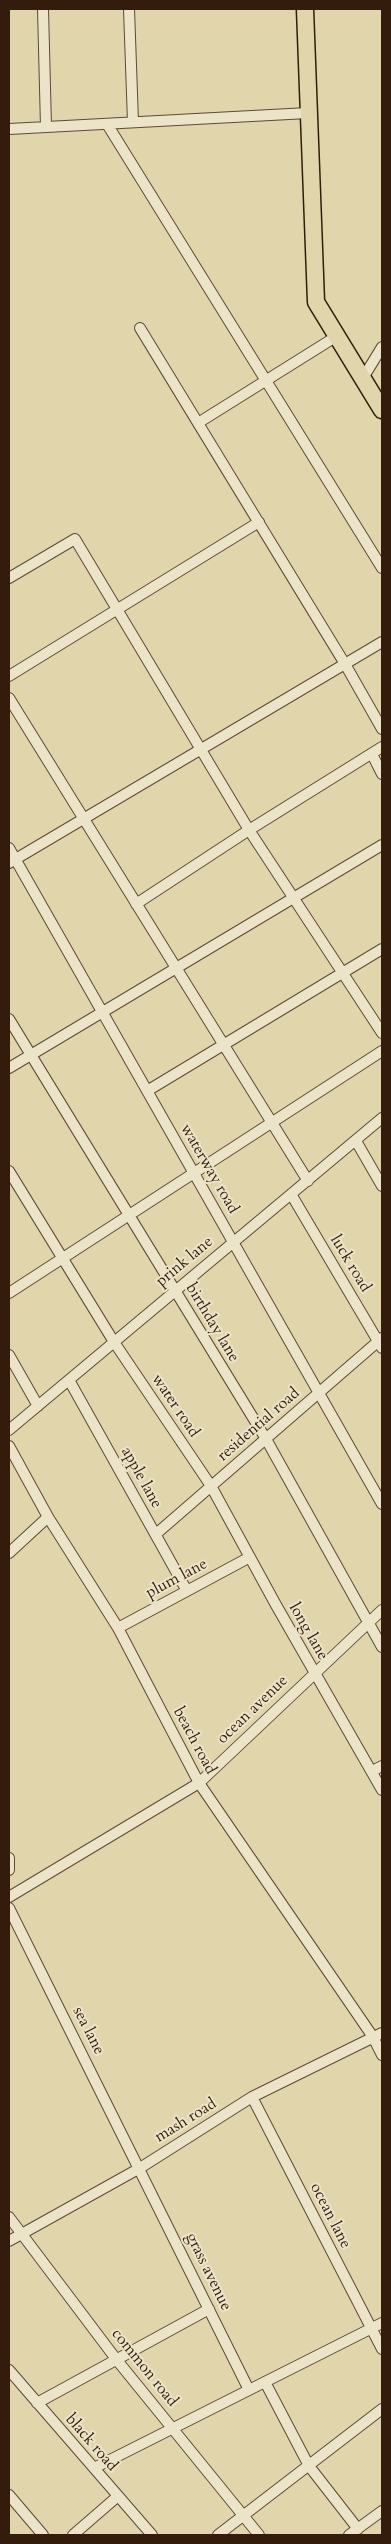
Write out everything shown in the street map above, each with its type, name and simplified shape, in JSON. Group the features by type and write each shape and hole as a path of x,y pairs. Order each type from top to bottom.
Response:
{"main road":[{"path":"305,9 316,302 382,410"}],"street":[{"path":"43,9 46,127"},
{"path":"129,9 133,122"},
{"path":"9,129 308,113"},
{"path":"107,124 382,568"},
{"path":"140,328 345,664 382,729"},
{"path":"198,423 337,336"},
{"path":"363,378 382,347"},
{"path":"9,676 259,522"},
{"path":"9,578 75,539 249,830 382,1033"},
{"path":"12,861 382,642"},
{"path":"9,698 308,1181"},
{"path":"136,904 249,830 382,747"},
{"path":"372,754 382,774"},
{"path":"9,1068 382,845"},
{"name":"waterway road","path":"9,848 12,861 102,1012 382,1504"},
{"path":"147,1091 382,950"},
{"name":"birthday lane","path":"9,1019 266,1439 382,1647"},
{"path":"9,1293 382,1050"},
{"name":"prink lane","path":"9,1430 382,1118"},
{"path":"356,1141 382,1186"},
{"name":"water road","path":"9,1171 114,1342 211,1486"},
{"name":"luck road","path":"291,1194 381,1343"},
{"name":"residential road","path":"156,1534 319,1393 381,1343"},
{"path":"9,1355 38,1406"},
{"name":"apple lane","path":"69,1380 156,1534 186,1592"},
{"name":"beach road","path":"9,1446 48,1517 118,1628 199,1783 378,2035 382,2055"},
{"name":"long lane","path":"211,1486 382,1790"},
{"path":"9,1553 48,1517"},
{"name":"plum lane","path":"118,1628 250,1558"},
{"name":"ocean avenue","path":"9,1897 199,1783 314,1672 382,1610"},
{"path":"372,1771 382,1766"},
{"path":"9,1858 9,1870"},
{"name":"sea lane","path":"9,1908 140,2168"},
{"name":"mash road","path":"9,2241 140,2168 252,2097 378,2035"},
{"name":"ocean lane","path":"252,2097 382,2349"},
{"name":"grass avenue","path":"140,2168 249,2390"},
{"name":"common road","path":"9,2217 20,2235 116,2359 259,2535"},
{"path":"37,2404 209,2308"},
{"path":"94,2468 382,2323"},
{"name":"black road","path":"9,2370 152,2535"},
{"path":"264,2382 309,2466 358,2529"},
{"path":"218,2535 382,2409"},
{"path":"9,2495 43,2535"},
{"path":"73,2535 118,2496"},
{"path":"349,2535 382,2511"}]}
